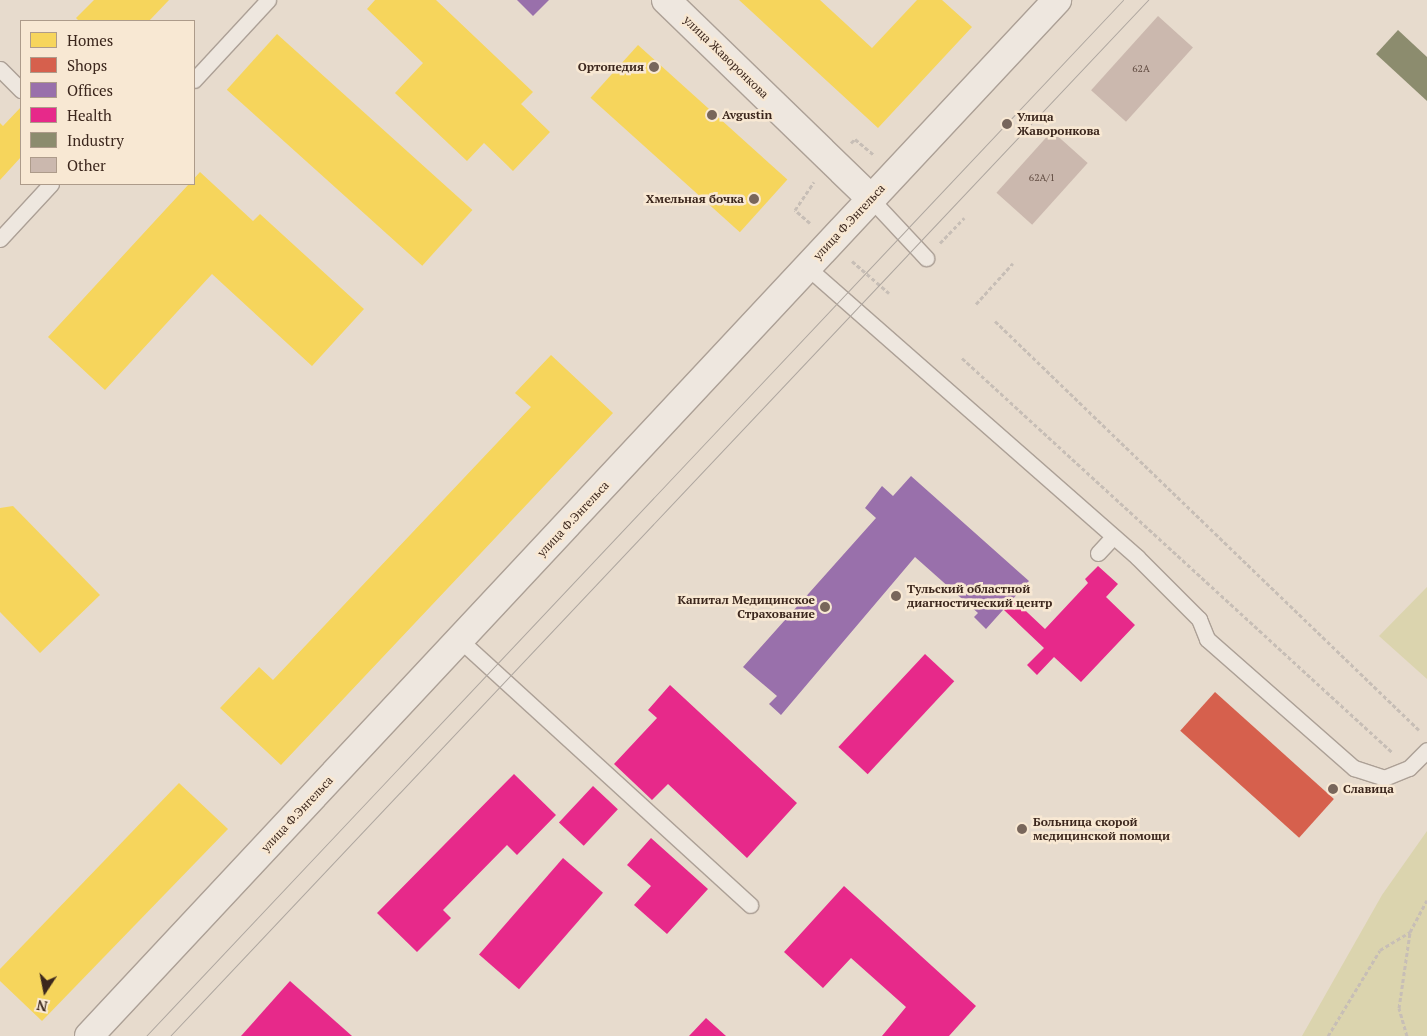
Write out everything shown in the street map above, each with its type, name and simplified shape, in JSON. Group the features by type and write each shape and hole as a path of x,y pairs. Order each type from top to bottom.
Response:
{"street":[{"name":"улица Жаворонкова","path":"666,0 871,198"},
{"name":"улица Ф.Энгельса","path":"89,1036 1057,0"}],"lane":[{"path":"195,79 268,0"},
{"path":"0,70 20,89"},
{"path":"0,239 50,185"},
{"path":"871,198 926,258"},
{"path":"808,267 1114,537 1199,619 1207,639 1354,768 1384,778 1409,768 1427,750"},
{"path":"1098,553 1114,537"},
{"path":"460,640 750,905"}],"path":[{"path":"953,229 964,218"},
{"path":"976,304 1013,263"},
{"path":"995,321 1427,737"},
{"path":"962,358 1409,768"},
{"path":"1407,1036 1399,1008 1410,932 1427,900"},
{"path":"1328,1036 1380,950 1410,932"}],"shaded area":[{"path":"1427,587 1427,679 1379,636"},
{"path":"1427,831 1427,1036 1302,1036 1382,895"}],"building: Homes":[{"path":"94,0 169,0 150,20 78,20 76,18"},
{"path":"375,0 436,0 533,92 521,104 550,132 513,171 484,143 467,161 395,93 423,63 367,9"},
{"path":"739,0 820,0 872,48 917,0 942,0 972,27 878,128"},
{"path":"277,34 472,210 422,266 227,90"},
{"path":"638,45 787,179 740,232 590,98"},
{"path":"20,108 20,158 0,180 0,123 3,126"},
{"path":"200,172 253,221 260,214 364,309 312,366 212,274 105,390 48,337 188,185 195,185 195,177"},
{"path":"551,355 613,413 281,765 220,708 259,667 273,680 531,407 515,393"},
{"path":"13,506 100,595 40,653 0,612 0,508"},
{"path":"179,783 228,829 42,1021 0,981 0,969"}],"building: Shops":[{"path":"1215,692 1334,799 1299,838 1180,731"}],"building: Offices":[{"path":"517,0 549,0 533,16"},
{"path":"911,476 1029,581 986,629 974,617 978,613 915,557 781,715 769,704 777,696 743,667 876,518 865,508 882,486 893,496"}],"building: Health":[{"path":"1098,566 1118,584 1106,597 1135,625 1081,682 1054,657 1037,675 1027,665 1044,648 1004,610 1013,599 1045,629 1088,583 1085,579"},
{"path":"925,654 954,681 868,774 838,747"},
{"path":"670,685 797,803 747,858 668,784 652,800 614,764 657,718 648,710"},
{"path":"514,774 556,815 517,855 507,845 443,910 451,918 417,952 377,913"},
{"path":"593,786 618,809 584,846 559,823"},
{"path":"651,838 708,889 667,934 634,905 651,886 627,865"},
{"path":"563,858 603,893 519,989 479,955"},
{"path":"844,886 976,1006 949,1036 882,1036 906,1007 851,958 823,988 784,952"},
{"path":"290,981 352,1036 241,1036"},
{"path":"706,1018 726,1036 689,1036"}],"building: Industry":[{"path":"1398,30 1427,57 1427,101 1376,54"}],"building: Other":[{"path":"1158,16 1193,47 1126,122 1091,90"},
{"path":"1052,131 1088,163 1032,225 996,193"}],"tram line":[{"path":"146,1036 1123,0"},
{"path":"170,1036 1148,0"}],"place":[{"name":"Ортопедия","path":"654,67"},
{"name":"Avgustin","path":"712,115"},
{"name":"Улица Жаворонкова","path":"1007,124"},
{"name":"Хмельная бочка","path":"754,199"},
{"name":"Тульский областной диагностический центр","path":"896,596"},
{"name":"Капитал Медицинское Страхование","path":"825,607"},
{"name":"Славица","path":"1333,789"},
{"name":"Больница скорой медицинской помощи","path":"1022,829"}]}
